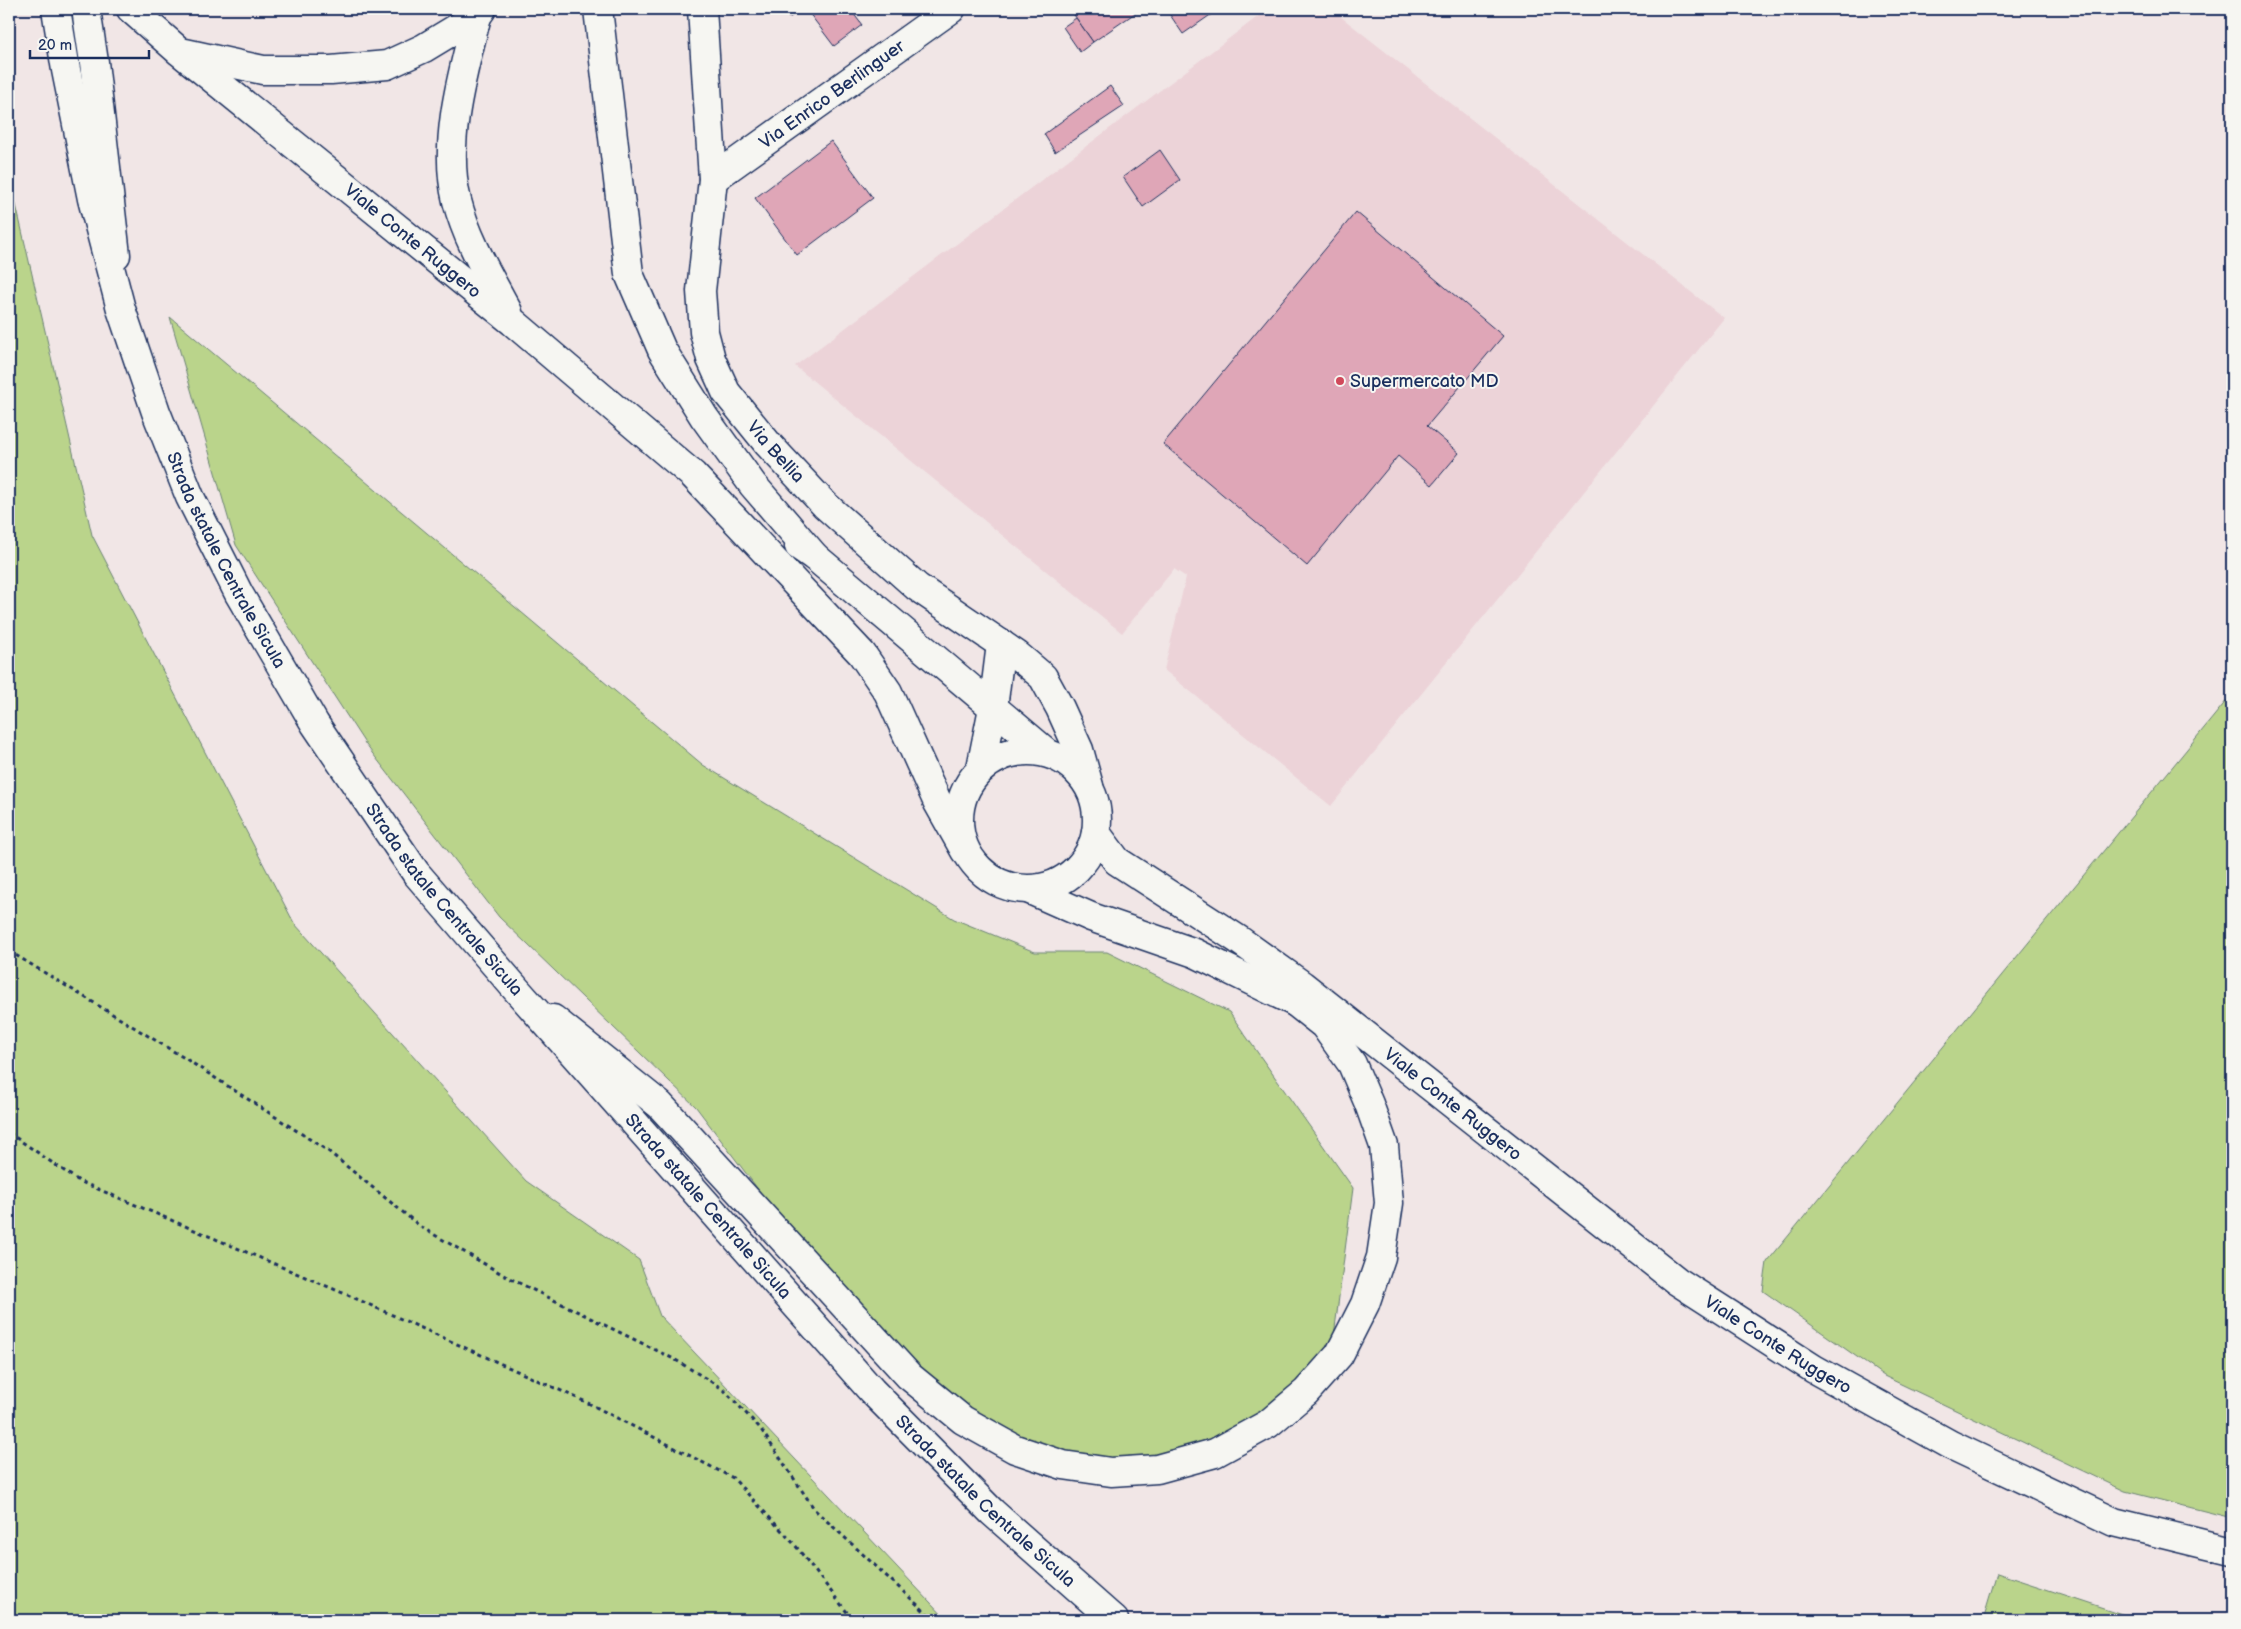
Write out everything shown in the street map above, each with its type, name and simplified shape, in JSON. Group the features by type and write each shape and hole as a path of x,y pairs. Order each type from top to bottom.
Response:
{"main road":[{"name":"Strada statale Centrale Sicula","path":"56,9 92,199 121,309 156,412 190,497 239,594 315,724 416,873 516,990 872,1391 992,1512 1114,1620"},
{"path":"86,9 94,62 121,309"},
{"name":"Viale Conte Ruggero","path":"131,9 180,52 513,322 692,475"},
{"path":"598,9 630,274 662,350 704,417 753,485 815,557"},
{"name":"Via Bellia","path":"702,9 713,178 702,299 704,332 711,359 726,392 768,444 825,505 917,587 1017,655 1043,677 1060,708 1079,750 1089,786"},
{"name":"Via Enrico Berlinguer","path":"713,178 951,9"},
{"path":"180,52 263,70 331,70 387,65 424,48 480,12"},
{"path":"480,12 456,96 452,164 456,200 473,246 513,322"},
{"path":"692,475 815,557 1046,752 1063,759 1078,771 1089,786 1097,809 1096,833 1088,855 1073,873 1052,885 1030,890"},
{"path":"692,475 862,654 888,692 938,803 976,868 992,880 1010,887 1030,890 1091,916 1196,953 1376,1044"},
{"path":"982,768 993,708 1001,644"},
{"path":"966,851 959,829 960,806 968,785 982,768 1001,755 1023,750 1046,752"},
{"path":"1096,833 1117,861 1255,951 1302,985 1376,1044"},
{"path":"516,990 660,1106 909,1376 963,1420 1015,1449 1063,1465 1111,1472 1157,1468 1215,1453 1268,1424 1306,1392 1339,1355 1366,1304 1381,1257 1389,1203 1384,1146 1352,1064 1324,1025 1296,1002"},
{"name":"Viale Conte Ruggero","path":"1376,1044 1677,1281 1814,1369 1951,1445 2114,1522 2232,1551"}],"path":[{"path":"9,951 186,1059 328,1151 421,1227 506,1277 674,1359 723,1389 760,1428 814,1510 934,1620"},
{"path":"9,1133 79,1182 341,1292 577,1398 733,1478 795,1545 853,1620"}],"shaded area":[{"path":"1268,9 1331,9 1724,318 1331,806 1164,670 1186,577 1174,569 1122,633 795,366"}],"green space":[{"path":"9,181 92,535 294,923 526,1181 639,1260 660,1316 947,1620 9,1620"},
{"path":"170,317 703,765 954,919 1035,952 1107,952 1229,1012 1353,1188 1331,1359 1203,1465 1013,1455 892,1367 696,1107 499,917 366,745 236,545"},
{"path":"2232,694 2232,1518 2125,1491 1884,1376 1763,1291 1767,1262"},
{"path":"1997,1573 2140,1620 1983,1620"}],"building":[{"path":"783,9 801,9 789,18"},
{"path":"806,9 850,9 862,25 834,46"},
{"path":"1070,9 1141,9 1093,42"},
{"path":"1166,9 1219,9 1183,34"},
{"path":"1076,18 1093,42 1080,52 1063,27"},
{"path":"1110,86 1124,106 1055,152 1044,134"},
{"path":"831,141 873,198 797,255 755,198"},
{"path":"1160,150 1180,180 1143,207 1123,177"},
{"name":"Supermercato MD","path":"1356,212 1503,336 1427,426 1459,453 1432,485 1398,456 1307,566 1163,444"}],"place":[{"name":"Supermercato MD","path":"1340,381"}]}
